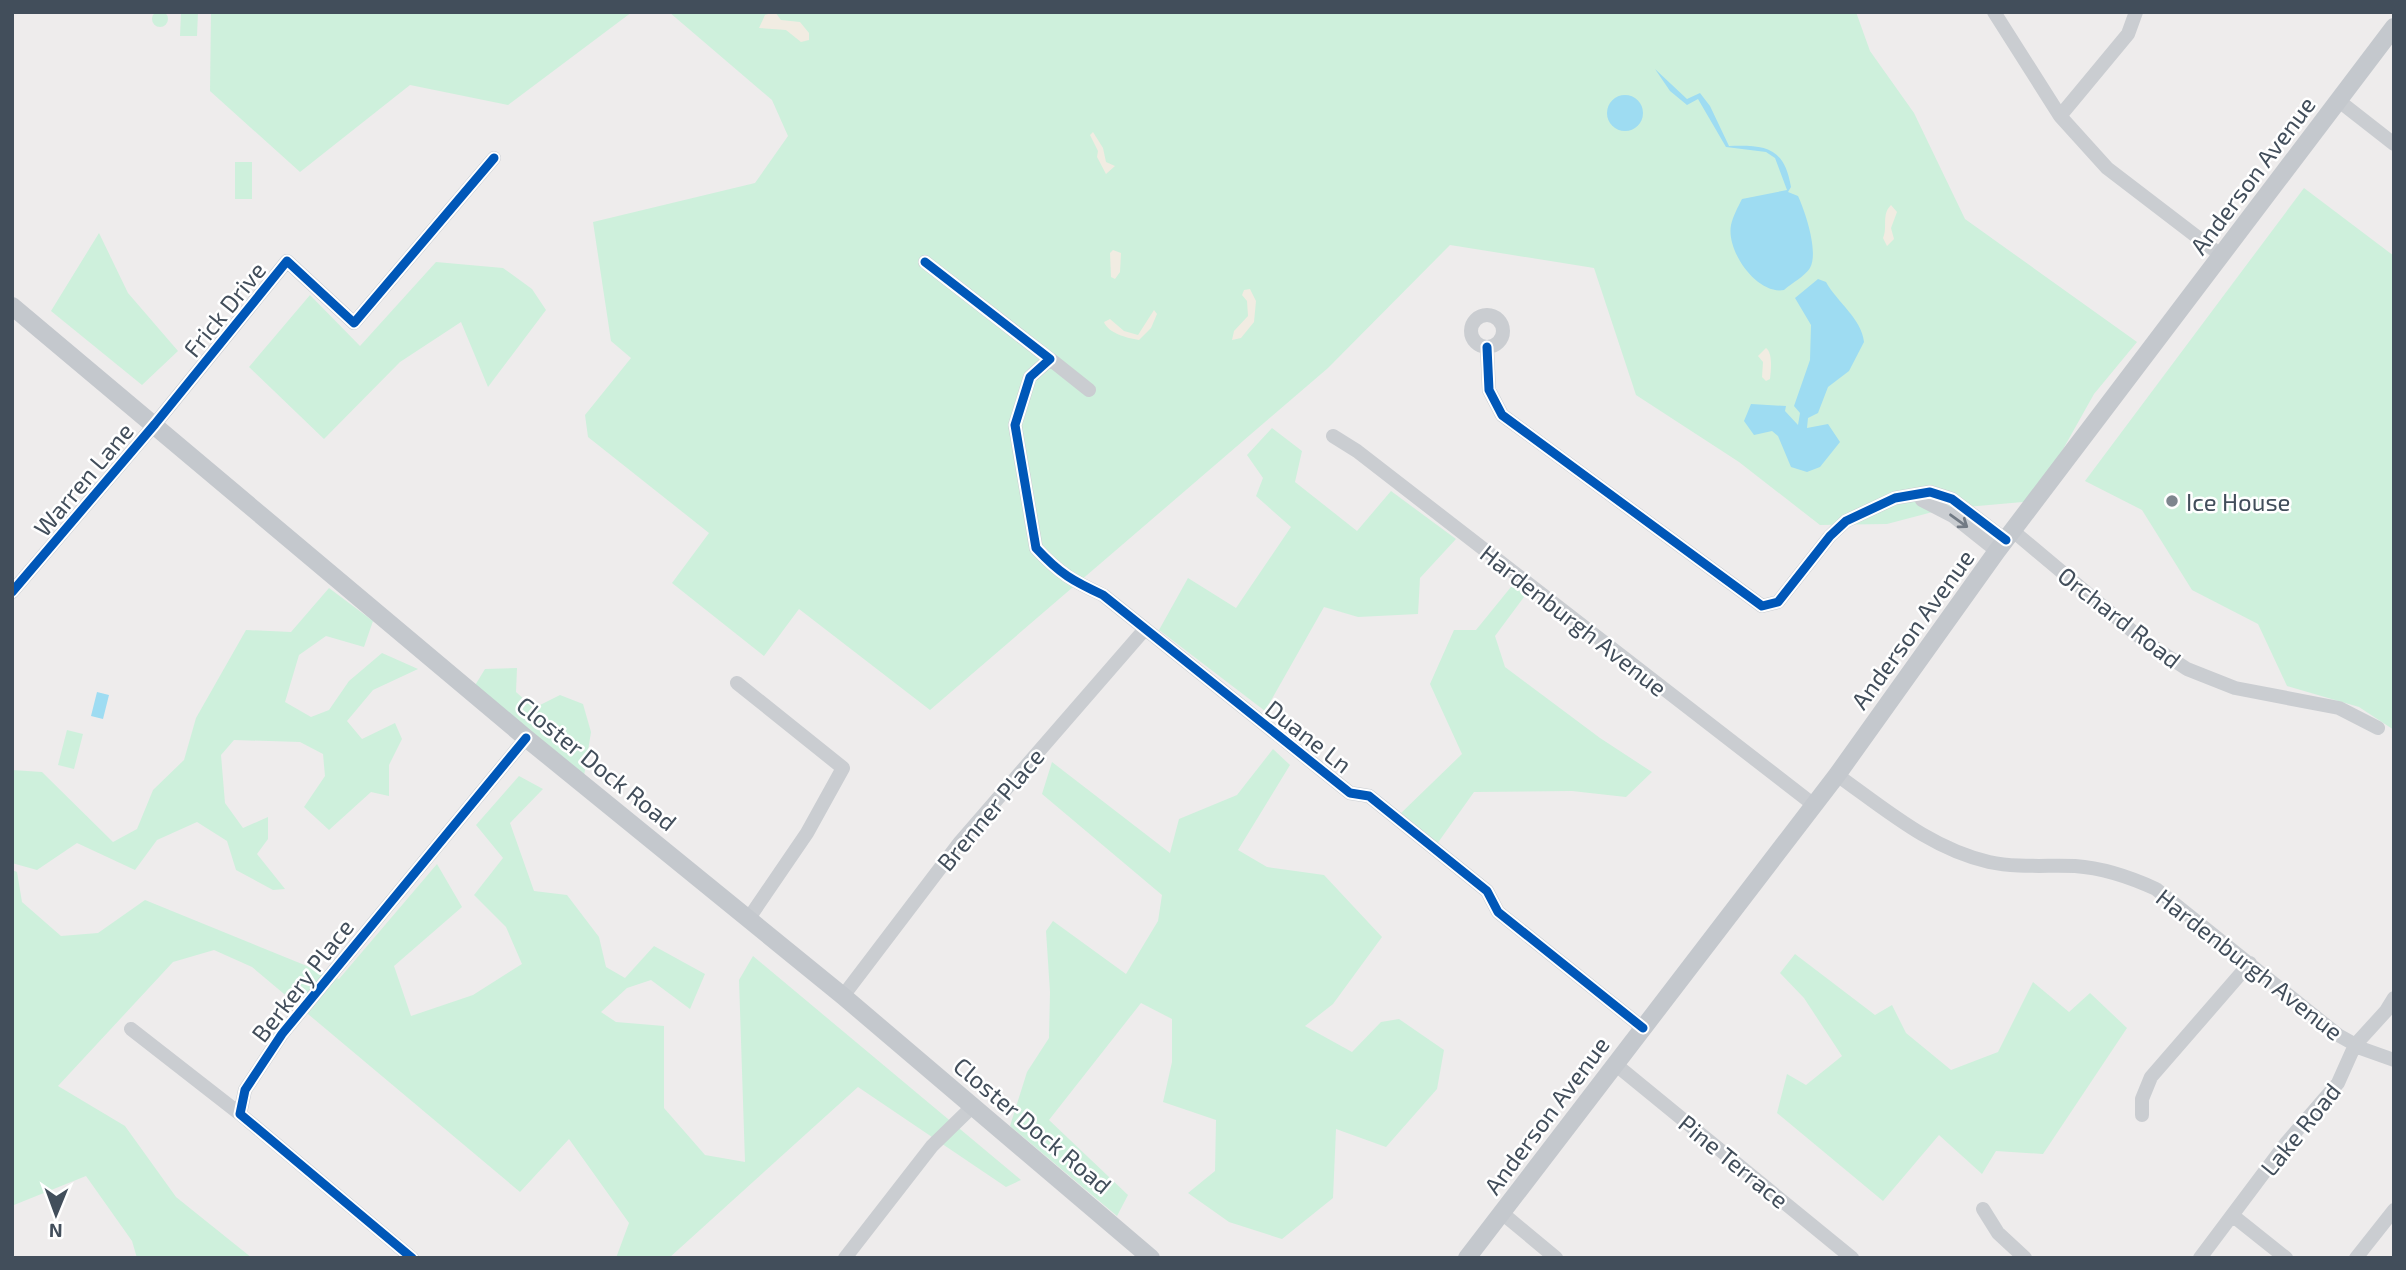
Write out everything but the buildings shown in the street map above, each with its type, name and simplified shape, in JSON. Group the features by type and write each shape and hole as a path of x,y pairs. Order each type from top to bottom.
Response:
{"main road":[{"name":"Anderson Avenue","path":"1467,1258 1837,775 2005,541 2394,27"},
{"name":"Closter Dock Road","path":"12,306 526,738 749,918 1151,1258"}],"street":[{"path":"1994,12 2060,116 2107,168 2222,256"},
{"path":"2060,116 2128,34 2136,12"},
{"path":"2339,101 2394,144"},
{"name":"Frick Drive","path":"155,424 287,261 355,323 494,158"},
{"path":"925,262 1089,390"},
{"name":"Orchard Road","path":"1487,347 1489,390 1502,415 1762,606 1779,602 1830,536 1846,521 1895,498 1930,492 1952,499 2005,541 2186,669 2235,688 2339,708 2378,728"},
{"name":"Duane Ln","path":"1050,359 1030,377 1015,425 1036,548 1048,562 1082,587 1103,595 1350,793 1369,796 1380,804 1487,891 1499,912 1643,1028"},
{"name":"Warren Lane","path":"12,592 155,424"},
{"name":"Hardenburgh Avenue","path":"1333,436 1357,451 1814,805"},
{"name":"Brenner Place","path":"842,996 960,842 1145,629"},
{"path":"737,684 843,768 807,833 749,918"},
{"name":"Berkery Place","path":"240,1114 245,1090 282,1034 526,738"},
{"name":"Hardenburgh Avenue","path":"1837,775 1918,833 1964,855 2017,866 2094,868 2136,879 2173,900 2323,1023 2355,1045 2394,1060"},
{"path":"2142,1115 2143,1099 2151,1077 2250,963"},
{"name":"Lake Road","path":"2200,1258 2287,1142 2338,1083 2355,1045 2386,1011 2394,998"},
{"path":"131,1029 240,1114 412,1258"},
{"name":"Pine Terrace","path":"1615,1064 1852,1258"},
{"path":"845,1258 932,1146 973,1106"},
{"path":"1983,1209 1998,1234 2025,1258"},
{"path":"2356,1258 2394,1210"},
{"path":"1502,1213 1556,1258"},
{"path":"2232,1215 2286,1258"}],"green space":[{"path":"157,11 163,11 168,19 166,25 157,27 152,22 152,16"},
{"path":"181,12 198,12 197,36 180,36"},
{"path":"211,12 632,12 508,105 410,85 300,172 210,91"},
{"path":"669,12 1856,12 1870,51 1914,113 1965,219 2137,342 2094,394 2034,501 1944,509 1887,524 1820,525 1739,462 1636,395 1594,268 1450,245 1328,368 930,710 799,609 764,656 672,583 709,533 588,437 585,415 631,358 611,341 593,222 755,183 788,136 772,100"},
{"path":"235,162 252,162 252,199 235,199"},
{"path":"2304,188 2394,256 2394,730 2359,707 2287,686 2258,624 2192,590 2142,510 2085,481"},
{"path":"99,233 128,293 178,351 142,385 51,311"},
{"path":"436,262 503,268 532,289 546,310 488,387 461,322 400,362 324,439 249,367 310,295 360,346"},
{"path":"1272,428 1302,451 1295,482 1357,531 1391,491 1456,539 1420,578 1418,614 1358,617 1324,607 1265,711 1159,630 1188,578 1236,608 1291,527 1256,496 1263,478 1247,455"},
{"path":"1515,582 1527,593 1495,636 1505,667 1600,738 1652,772 1626,797 1572,791 1474,792 1437,844 1399,815 1462,754 1430,684 1454,630 1476,630"},
{"path":"329,588 373,621 364,647 326,636 299,655 285,702 311,717 329,710 349,681 382,653 418,669 373,690 347,721 362,739 395,723 402,739 389,765 389,796 371,792 329,830 304,807 325,776 323,754 300,742 234,740 221,755 225,803 243,828 268,817 268,839 257,854 285,889 273,890 236,870 227,841 197,822 157,840 135,870 77,843 37,870 12,863 12,770 42,772 113,842 137,829 153,790 184,760 196,718 246,630 291,632"},
{"path":"517,668 516,692 534,708 560,695 583,704 591,732 584,776 474,687 485,669"},
{"path":"67,730 83,734 74,769 58,765"},
{"path":"1273,749 1290,765 1238,850 1267,867 1324,875 1382,937 1333,1004 1305,1026 1352,1052 1381,1022 1399,1019 1444,1050 1437,1089 1386,1147 1336,1129 1333,1198 1282,1239 1229,1222 1188,1193 1215,1171 1216,1120 1163,1102 1172,1062 1172,1019 1141,1003 1049,1120 1128,1195 1117,1216 1010,1126 1027,1072 1049,1038 1050,992 1046,931 1053,921 1126,974 1158,921 1162,895 1042,794 1052,762 1170,853 1179,819 1237,795"},
{"path":"519,776 543,789 510,823 534,891 567,895 599,937 606,967 625,978 654,946 705,974 690,1009 651,980 627,988 601,1012 616,1022 664,1026 664,1108 705,1155 745,1162 739,980 753,956 1021,1180 1006,1187 858,1087 669,1258 616,1258 629,1223 569,1139 520,1192 252,967 214,950 173,962 58,1086 125,1126 176,1197 252,1258 137,1258 132,1241 86,1176 14,1205 12,870 17,872 22,902 61,936 98,933 145,900 339,979 437,864 462,907 394,966 411,1016 473,995 522,964 506,927 474,895 503,858 476,825"},
{"path":"1795,954 1875,1015 1892,1005 1906,1033 1951,1070 1998,1052 2033,982 2069,1012 2090,993 2127,1028 2043,1154 1996,1151 1982,1174 1939,1135 1883,1201 1777,1113 1787,1074 1806,1085 1842,1056 1804,998 1780,973"}],"sand":[{"path":"775,12 781,20 800,22 809,33 809,40 801,42 786,30 759,28 765,15"},
{"path":"1093,132 1103,148 1106,162 1115,166 1106,174 1090,135"},
{"path":"1891,205 1897,212 1891,228 1894,239 1887,246 1883,238 1885,217"},
{"path":"1113,250 1121,253 1120,272 1115,279 1111,277 1110,253"},
{"path":"1250,289 1256,301 1254,322 1241,338 1232,340 1234,331 1248,316 1247,301 1242,295 1244,290"},
{"path":"1154,310 1157,314 1151,328 1139,340 1114,332 1104,322 1110,319 1124,331 1138,335"},
{"path":"1766,348 1770,354 1771,367 1770,379 1766,381 1762,377 1763,362 1758,356"}],"water":[{"path":"1655,69 1687,99 1700,93 1710,106 1729,146 1763,148 1778,156 1784,164 1791,187 1788,192 1798,196 1801,203 1813,252 1808,271 1784,290 1764,286 1754,278 1738,258 1731,235 1731,225 1742,199 1787,190 1775,158 1766,152 1726,147 1698,99 1687,105 1670,91"},
{"path":"1625,95 1638,100 1643,113 1638,126 1625,131 1612,126 1607,113 1612,100"},
{"path":"1818,279 1826,282 1854,318 1864,342 1849,371 1828,387 1818,413 1808,418 1807,428 1828,424 1840,442 1820,467 1807,472 1791,467 1778,436 1772,431 1754,435 1744,421 1751,404 1786,406 1785,411 1798,425 1800,413 1794,406 1810,360 1811,325 1795,298"},
{"path":"97,692 109,695 103,719 91,716"}],"cycle path":[{"path":"12,592 155,424 287,261 354,323 494,158"},
{"path":"925,262 1050,359 1030,377 1015,425 1036,548 1067,576 1103,595 1350,793 1369,796 1487,891 1498,912 1643,1028"},
{"path":"1487,347 1489,390 1502,415 1762,606 1778,602 1830,536 1846,521 1895,498 1930,492 1952,499 2006,540"},
{"path":"412,1258 240,1114 245,1090 282,1034 526,738"}],"place":[{"name":"Ice House","path":"2172,501"}]}
